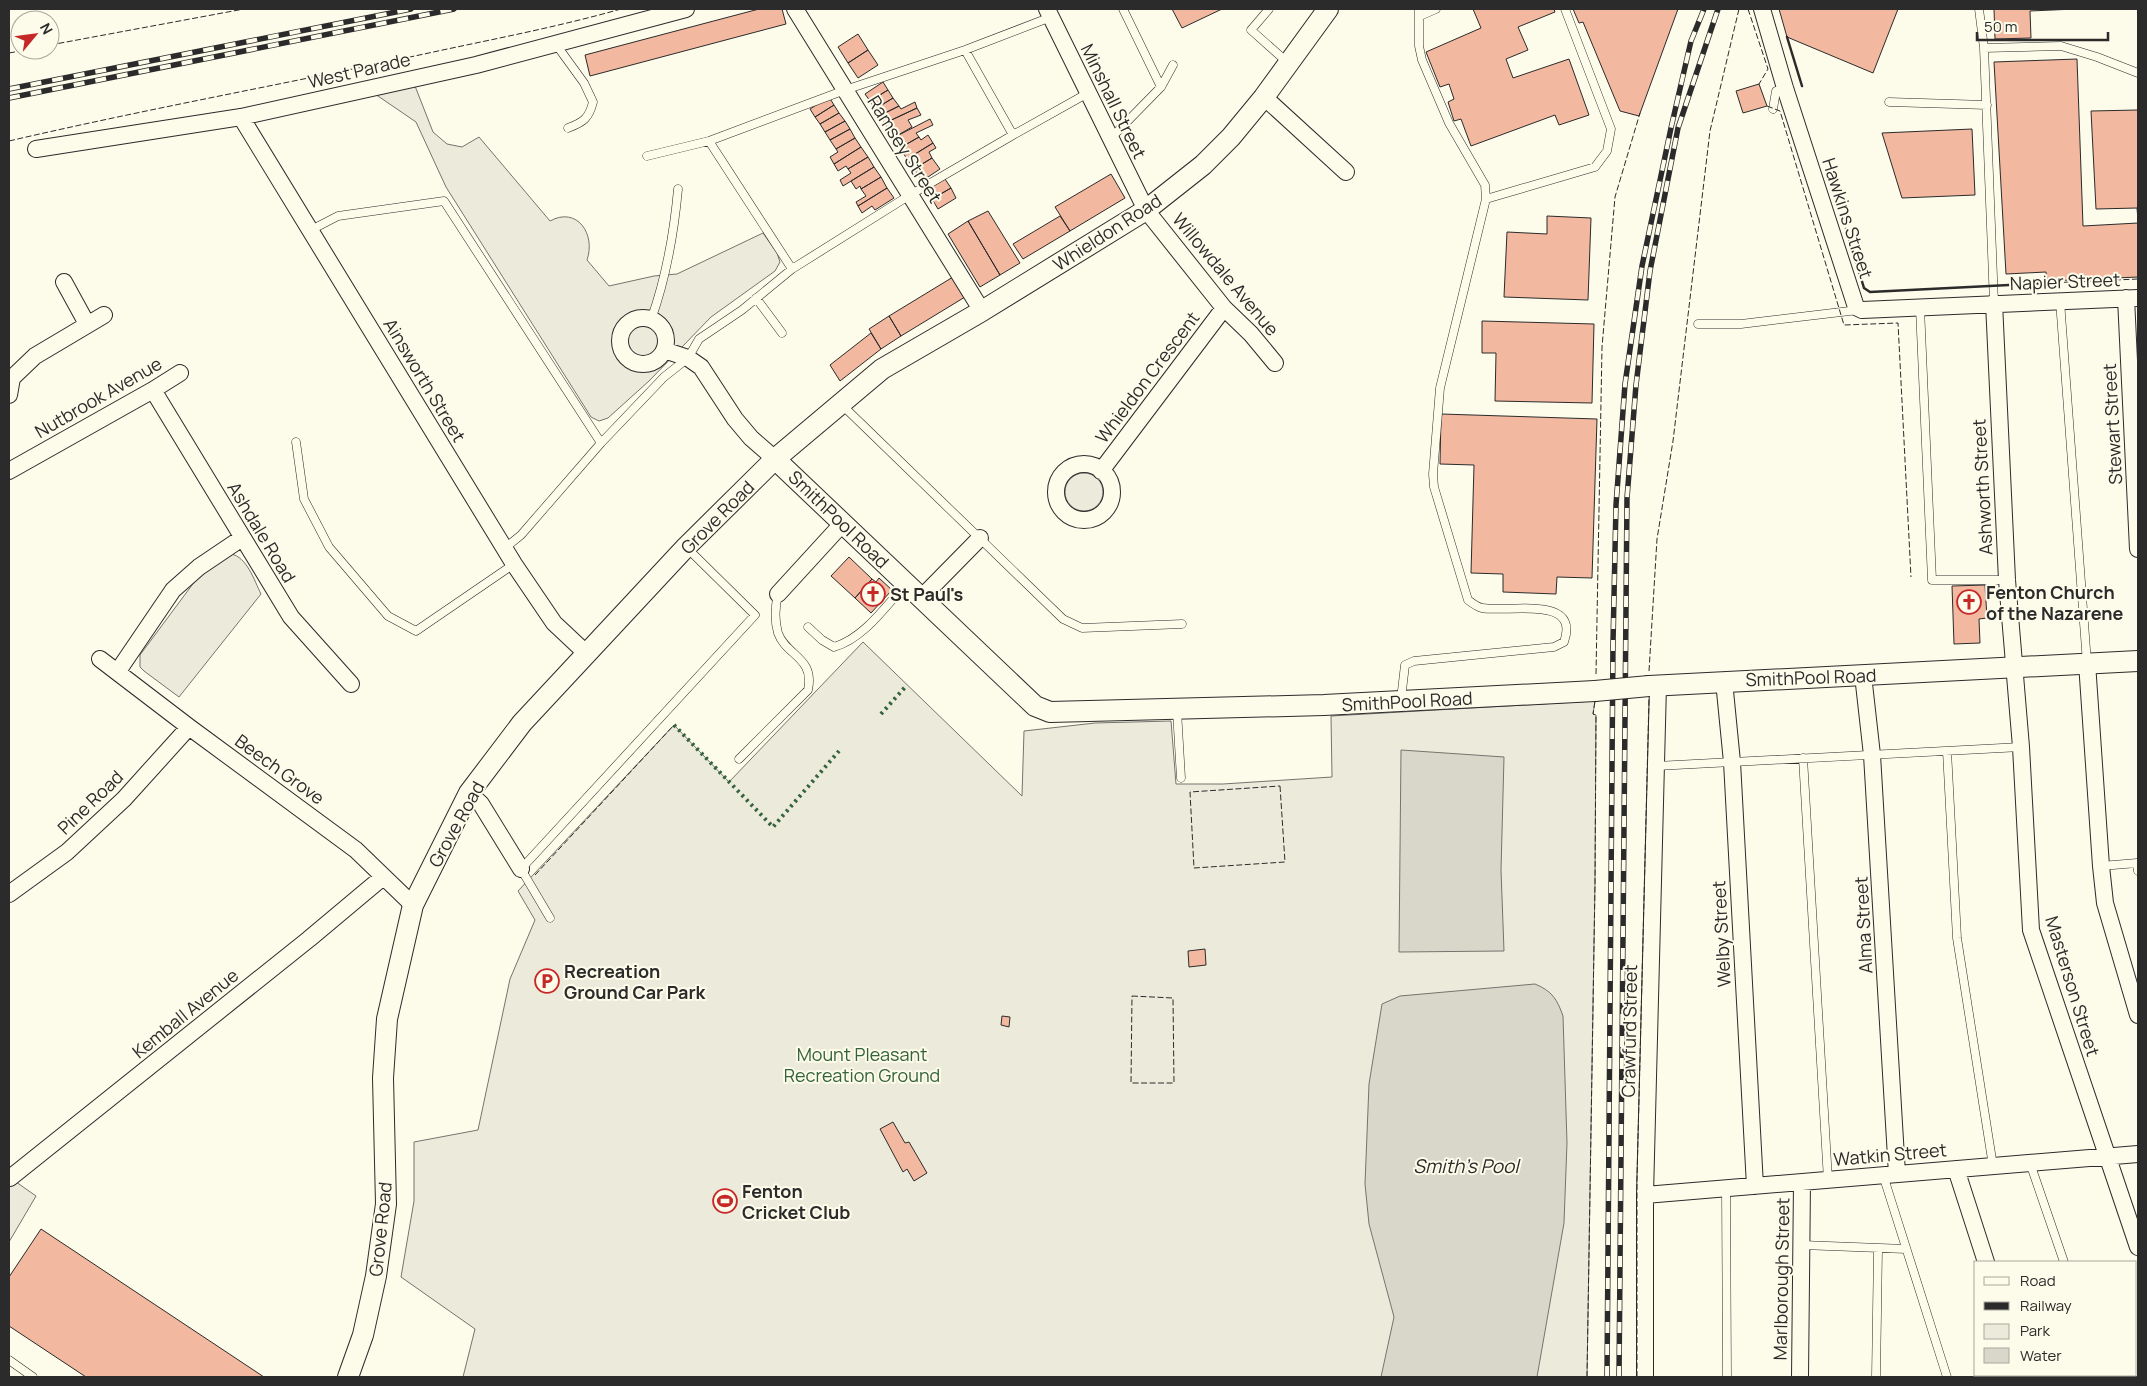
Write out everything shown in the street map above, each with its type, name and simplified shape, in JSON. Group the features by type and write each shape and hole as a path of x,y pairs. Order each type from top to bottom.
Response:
{"street":[{"name":"West Parade","path":"36,149 241,117 476,65 686,9"},
{"name":"Ramsey Street","path":"795,9 982,310"},
{"name":"Whieldon Road","path":"840,403 882,369 1146,210 1203,165 1264,97 1328,9"},
{"name":"Hawkins Street","path":"1762,9 1785,88 1855,306 1862,310"},
{"name":"Minshall Street","path":"1049,13 1146,210"},
{"path":"1264,97 1346,172"},
{"name":"Ainsworth Street","path":"241,117 514,564 554,623 587,654"},
{"name":"Willowdale Avenue","path":"1146,210 1224,308 1251,334 1275,364"},
{"path":"64,282 87,324"},
{"name":"Napier Street","path":"1994,304 2132,298"},
{"name":"Stewart Street","path":"2132,298 2138,548"},
{"path":"1862,310 1994,304"},
{"name":"Ashworth Street","path":"1994,304 2007,580 2014,668"},
{"name":"Whieldon Crescent","path":"1101,471 1224,308"},
{"path":"9,395 12,378 35,356 104,314"},
{"path":"633,319 651,320 661,327 665,335 664,350 660,356 646,364 636,363 623,353 619,342 624,326 633,319"},
{"path":"664,350 688,358 701,367 735,419 751,438 775,459"},
{"name":"Nutbrook Avenue","path":"9,470 180,373"},
{"name":"Ashdale Road","path":"153,390 291,617 351,684"},
{"name":"Grove Road","path":"348,1377 362,1335 376,1276 386,1204 383,1078 387,1019 413,905 469,793 522,723 686,547 775,459 840,403"},
{"name":"SmithPool Road","path":"775,459 1035,706 1050,712 1401,701 1724,681 2138,661"},
{"path":"778,594 843,523"},
{"path":"118,671 173,590 199,567 242,538"},
{"path":"921,598 980,538"},
{"name":"Beech Grove","path":"100,659 356,850 413,905"},
{"path":"2087,663 2101,866 2108,912 2135,992 2138,1015"},
{"name":"Masterson Street","path":"2014,668 2021,747 2031,930 2138,1247"},
{"name":"Alma Street","path":"1863,675 1872,755 1890,1174"},
{"name":"Welby Street","path":"1724,681 1732,762 1755,1186"},
{"name":"Crawfurd Street","path":"1645,1377 1645,1195 1656,766 1654,685"},
{"name":"Pine Road","path":"9,894 75,845 124,799 189,727"},
{"path":"469,793 481,804 522,870"},
{"name":"Kemball Avenue","path":"10,1178 310,939 383,877"},
{"name":"Watkin Street","path":"1645,1195 2138,1154"},
{"path":"1956,1169 1986,1261"},
{"name":"Marlborough Street","path":"1800,1377 1802,1182"}],"lane":[{"path":"1123,9 1161,88"},
{"path":"1269,9 1251,30 1289,63"},
{"path":"1401,701 1406,665 1414,660 1554,647 1564,642 1566,634 1566,625 1561,615 1546,609 1481,608 1468,600 1434,487 1433,474 1440,388 1486,199 1484,185 1449,123 1422,60 1419,46 1419,12 1436,9"},
{"path":"1486,199 1595,167 1607,151 1611,129 1565,9"},
{"path":"1979,9 1984,48 1987,105 1994,304"},
{"path":"647,156 709,141 845,90 965,50 1049,13"},
{"path":"555,43 584,83 593,102 589,117 581,123 568,128"},
{"path":"1984,48 2061,46 2090,54 2138,73"},
{"path":"965,50 1013,134"},
{"path":"1111,138 1161,88 1173,65"},
{"path":"1773,109 1776,91 1785,88"},
{"path":"505,548 521,536 601,442 664,377 688,358 699,339 756,298 792,269 910,195 1013,134 1088,94"},
{"path":"1889,102 1987,105"},
{"path":"709,141 792,269"},
{"path":"651,320 662,286 675,224 678,189"},
{"path":"311,230 338,216 444,201 601,442"},
{"path":"756,298 782,333"},
{"path":"2060,301 2087,663"},
{"path":"1920,308 1932,580 2007,580"},
{"path":"1698,324 1741,324 1862,310"},
{"path":"840,403 1063,619 1082,628 1182,624"},
{"path":"296,442 304,499 329,547 388,616 416,631 514,564"},
{"path":"550,918 522,870 755,615 686,547"},
{"path":"808,626 822,640 834,647 845,644 860,633 906,583"},
{"path":"738,759 808,690 810,678 805,666 778,633 774,611 778,594"},
{"path":"1177,709 1181,778"},
{"path":"1656,766 2021,747"},
{"path":"1947,751 1958,938 1993,1166"},
{"path":"1803,758 1828,1180"},
{"path":"2101,866 2137,864 2138,871"},
{"path":"2030,1163 2064,1261"},
{"path":"1890,1174 1906,1249 1947,1377"},
{"path":"1726,1188 1727,1377"},
{"path":"1802,1245 1906,1249"},
{"path":"1876,1377 1878,1249"},
{"path":"9,1360 33,1377"}],"green space":[{"path":"415,86 433,132 447,144 462,147 479,137 550,221 560,217 568,217 582,225 589,241 587,260 609,286 654,276 677,274 763,233 777,253 780,262 775,271 711,317 649,381 608,418 599,421 591,417 446,187 416,122 375,94"},
{"path":"1084,473 1098,478 1103,492 1098,506 1084,511 1070,506 1065,492 1070,478"},
{"path":"231,554 237,556 246,564 261,594 179,697 140,667 140,655 198,577"},
{"name":"Mount Pleasant Recreation Ground","path":"863,642 1022,796 1024,731 1095,723 1171,721 1176,784 1223,784 1332,777 1331,716 1595,701 1593,714 1596,715 1595,883 1587,1377 463,1377 475,1329 401,1277 414,1201 414,1142 478,1130 510,979 535,920 518,891 674,725 729,782"},
{"path":"9,1177 36,1196 9,1242"}],"water":[{"path":"1401,750 1504,757 1501,870 1504,951 1399,952"},
{"name":"Smith's Pool","path":"1535,984 1553,996 1563,1016 1567,1143 1564,1223 1537,1377 1381,1377 1394,1317 1369,1224 1365,1184 1369,1084 1382,1004 1400,996"}],"building":[{"path":"759,9 782,9 786,24 590,76 585,55"},
{"path":"1172,9 1222,9 1182,28"},
{"path":"1473,9 1554,9 1555,12 1518,27 1528,50 1506,59 1513,78 1569,59 1589,115 1559,125 1555,115 1471,146 1461,119 1454,121 1448,102 1454,99 1449,84 1440,87 1426,52 1481,28"},
{"path":"1573,9 1678,9 1639,116 1620,111 1583,22 1579,23"},
{"path":"1779,9 1898,9 1873,73 1787,37"},
{"path":"1994,9 2075,9 2030,11 2031,38 1995,39"},
{"path":"858,34 868,50 848,63 838,47"},
{"path":"868,50 878,65 858,78 848,63"},
{"path":"2077,59 2083,226 2138,223 2138,277 2047,281 2046,272 2006,274 1994,62"},
{"path":"883,82 888,90 870,101 865,94"},
{"path":"1759,84 1767,106 1743,113 1736,91"},
{"path":"888,90 893,98 875,109 870,101"},
{"path":"829,97 834,105 815,117 810,109"},
{"path":"893,98 899,106 879,116 875,109"},
{"path":"915,102 917,108 885,123 879,116 899,106 901,109"},
{"path":"834,105 839,113 820,124 815,117"},
{"path":"917,108 921,115 908,120 912,127 893,138 885,123"},
{"path":"2138,110 2138,220 2137,208 2096,209 2091,111"},
{"path":"839,113 845,121 825,132 820,124"},
{"path":"930,119 933,125 916,133 919,137 900,148 893,138"},
{"path":"845,121 850,129 830,140 825,132"},
{"path":"850,129 855,138 836,149 830,140"},
{"path":"1972,129 1975,195 1902,198 1882,133"},
{"path":"928,135 933,143 907,159 900,148 919,137 921,140"},
{"path":"855,138 861,147 834,164 830,157 838,152 836,149"},
{"path":"933,143 936,148 929,152 932,158 914,169 907,159"},
{"path":"861,147 868,157 848,169 846,166 838,171 834,164"},
{"path":"868,157 874,167 843,186 840,180 851,173 848,169"},
{"path":"932,158 940,169 922,181 914,169"},
{"path":"874,167 881,177 861,189 860,186 856,189 851,181"},
{"path":"1111,174 1125,198 1070,231 1055,207"},
{"path":"881,177 887,188 858,206 856,202 866,196 861,189"},
{"path":"945,179 951,188 932,199 926,190"},
{"path":"887,188 894,198 875,210 872,206 862,213 858,206"},
{"path":"951,188 956,198 938,209 932,199"},
{"path":"988,211 1020,263 1000,275 968,221"},
{"path":"1060,216 1070,231 1023,259 1013,244"},
{"path":"1547,216 1591,218 1588,300 1504,297 1507,232 1547,234"},
{"path":"968,221 1000,275 980,287 948,234"},
{"path":"953,277 965,297 901,336 889,316"},
{"path":"889,316 901,336 881,349 869,329"},
{"path":"1482,321 1594,324 1592,403 1495,401 1496,353 1482,353"},
{"path":"871,333 881,349 840,381 830,365"},
{"path":"1441,414 1597,419 1592,578 1557,577 1556,594 1503,592 1503,574 1471,573 1474,465 1440,464"},
{"path":"849,557 872,579 855,598 831,576"},
{"name":"St Paul's","path":"879,578 892,590 871,613 855,598 872,579 876,582"},
{"name":"Fenton Church of the Nazarene","path":"1985,585 1987,618 1979,619 1980,643 1954,644 1952,586"},
{"path":"1205,949 1206,965 1189,967 1188,951"},
{"path":"1002,1016 1010,1017 1009,1027 1001,1025"},
{"path":"893,1122 905,1143 909,1142 927,1173 914,1181 907,1169 903,1172 880,1129"},
{"path":"41,1229 264,1377 86,1377 9,1326 9,1277"}],"railway":[{"path":"9,89 411,9"},
{"path":"9,98 454,9"},
{"path":"1607,1377 1613,643 1616,505 1625,384 1642,266 1691,41 1704,9"},
{"path":"1619,1377 1627,498 1636,385 1650,271 1678,128 1718,9"}],"hedge":[{"path":"881,714 907,685"},
{"path":"674,725 773,827 839,751"}],"fence":[{"path":"60,43 244,9"},
{"path":"9,141 507,36 621,9"},
{"path":"1649,671 1657,539 1673,441 1710,131 1739,9"},
{"path":"1748,9 1768,69 1759,84"},
{"path":"1767,106 1780,111 1844,325 1898,323 1911,577"},
{"path":"1596,674 1602,347 1615,197 1640,113"},
{"path":"2047,283 2138,279"},
{"path":"1637,1377 1637,1179 1649,698"},
{"path":"1587,1377 1595,883 1596,715 1593,714 1595,701"},
{"path":"535,875 674,725"},
{"path":"1280,786 1285,862 1194,868 1190,792 1280,786"},
{"path":"1132,996 1173,998 1174,1083 1131,1083 1132,996"}],"wall":[{"path":"1787,37 1802,86"},
{"path":"1846,229 1864,288 1870,292 2047,283"}],"place":[{"name":"St Paul's","path":"873,594"},
{"name":"Fenton Church of the Nazarene","path":"1969,602"},
{"name":"Recreation Ground Car Park","path":"547,981"},
{"name":"Fenton Cricket Club","path":"725,1201"}]}
